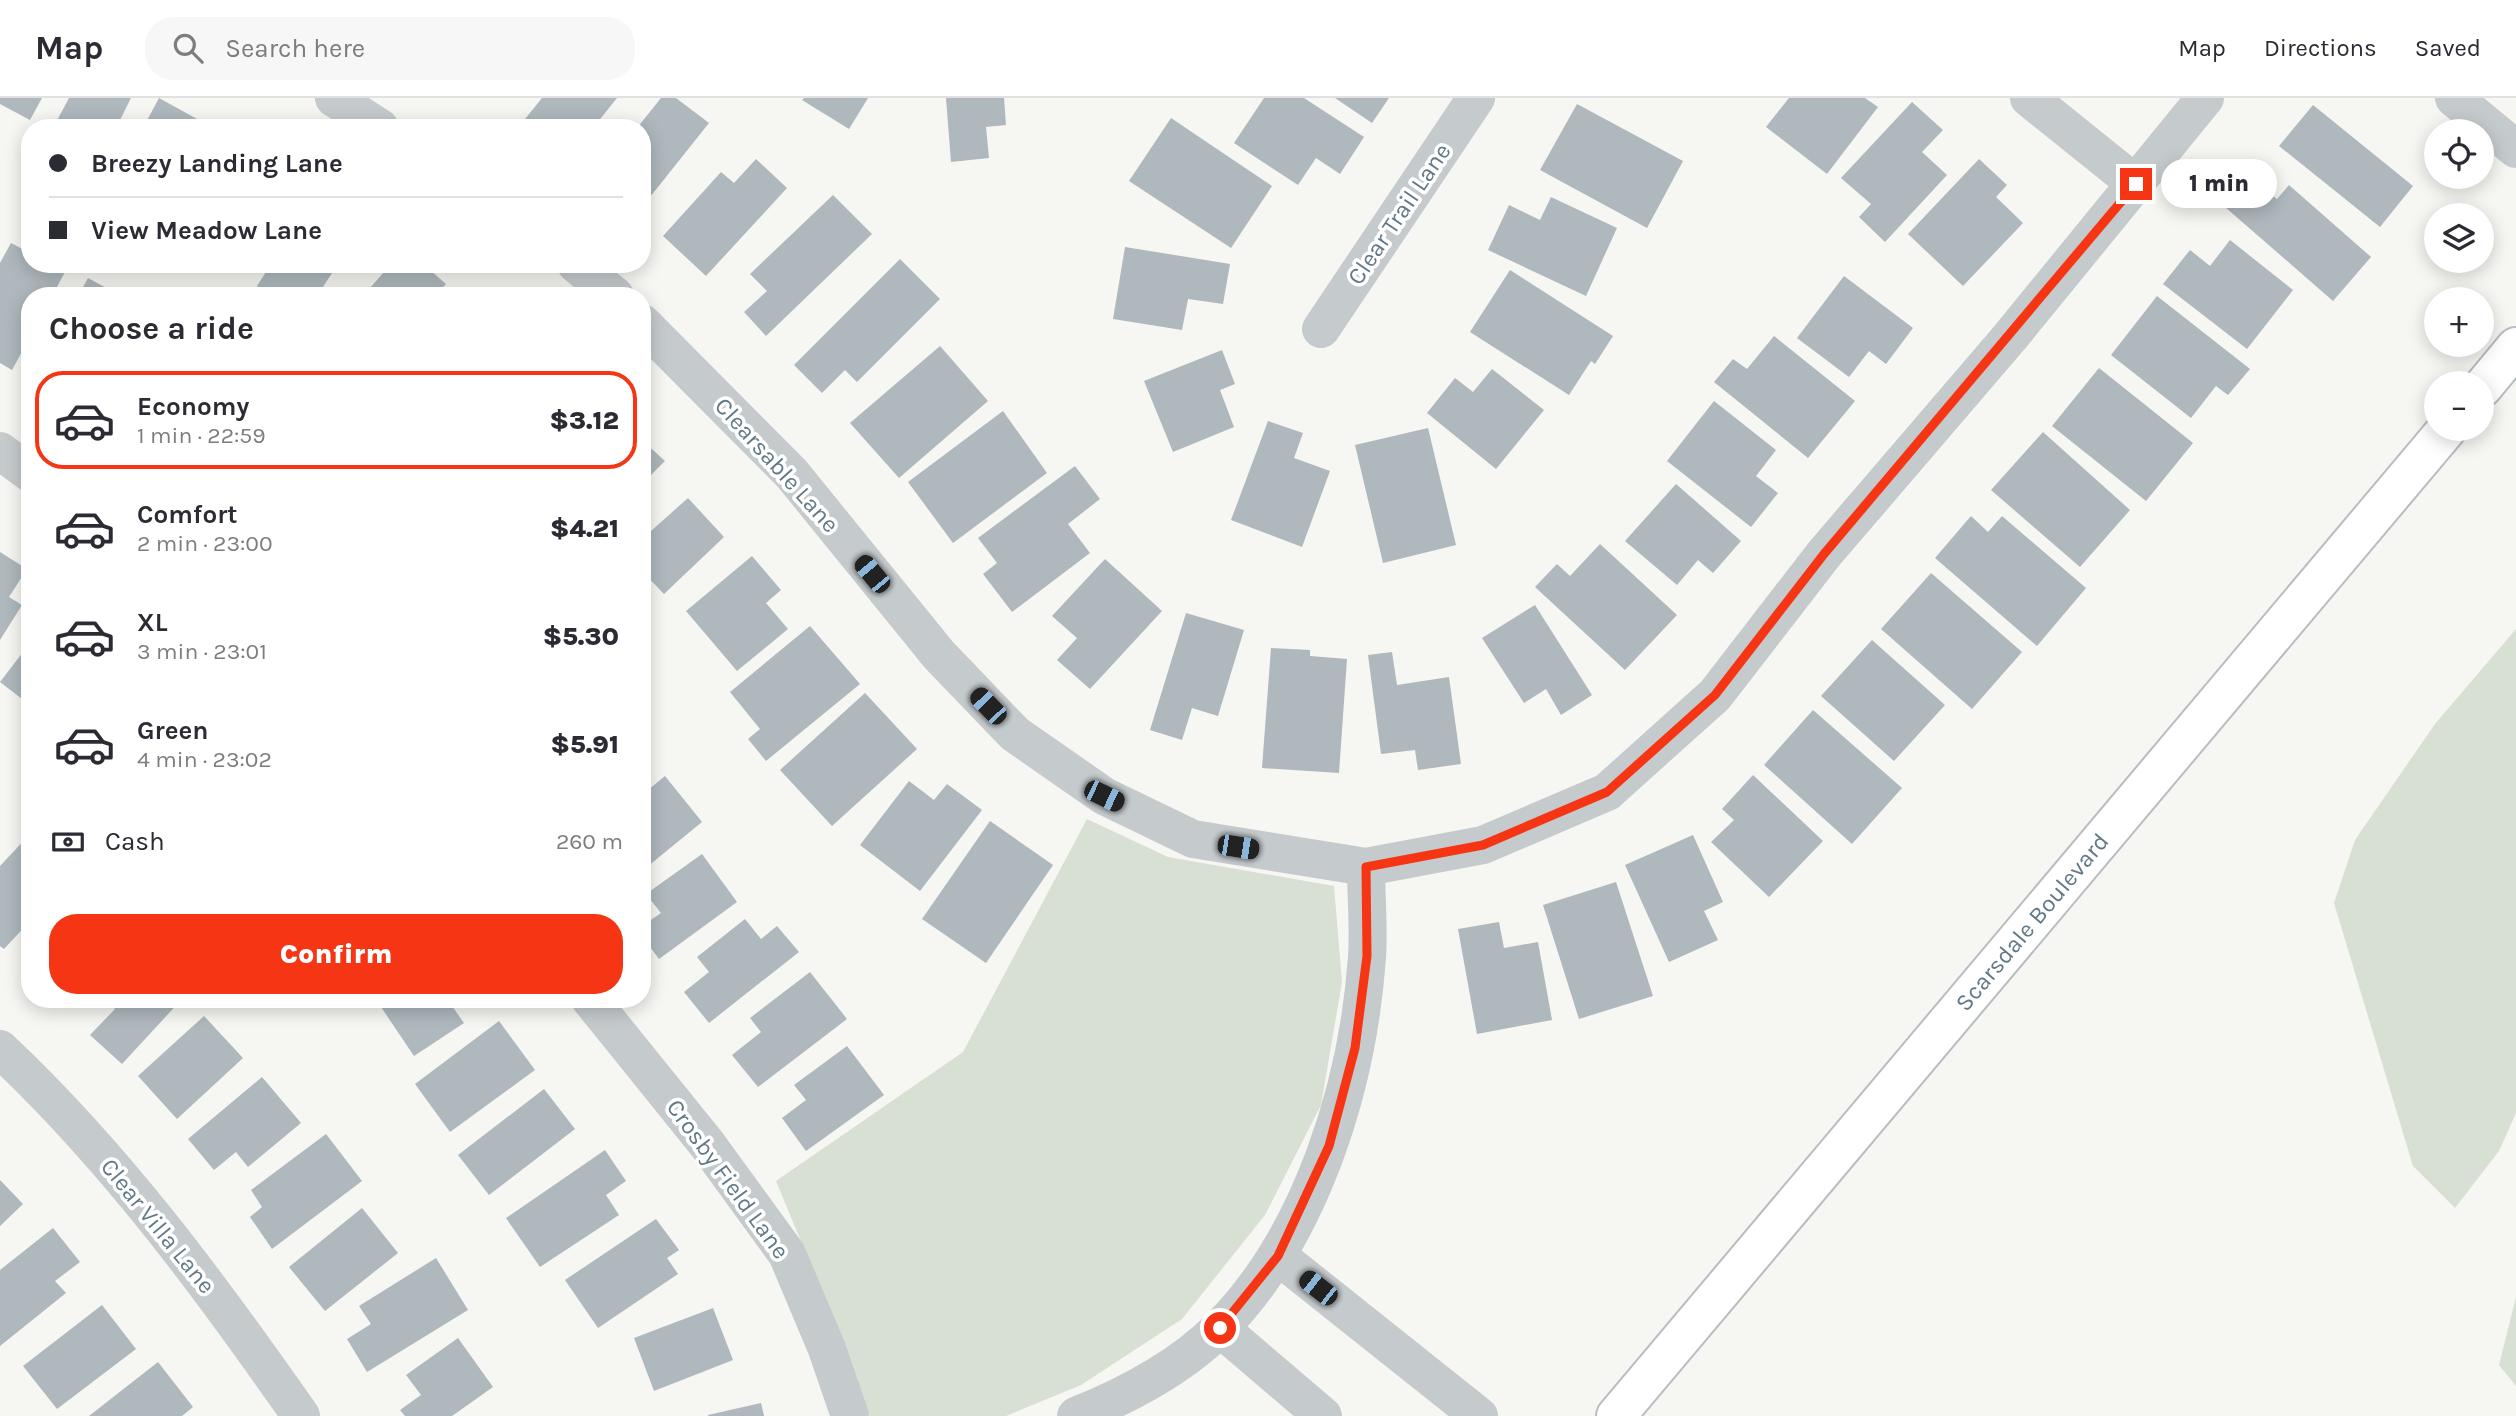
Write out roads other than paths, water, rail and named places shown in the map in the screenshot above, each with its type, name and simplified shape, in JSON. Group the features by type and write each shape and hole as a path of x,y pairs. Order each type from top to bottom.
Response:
{"main road":[{"path":"2494,373 2516,346"},
{"name":"Scarsdale Boulevard","path":"1616,1416 2437,441"}],"street":[{"path":"334,98 366,119"},
{"name":"Clear Trail Lane","path":"1321,329 1476,98"},
{"path":"2029,98 2136,184"},
{"name":"Clearsable Lane","path":"651,332 792,474 939,655 1015,734 1104,796 1193,839 1366,867 1483,845 1607,792 1715,695 1824,554 2136,184 2205,98"},
{"path":"2454,98 2516,149"},
{"path":"587,273 604,287"},
{"path":"0,451 21,466"},
{"path":"1076,1416 1116,1400 1187,1355 1220,1328 1278,1256 1329,1146 1355,1048 1367,956 1366,867"},
{"name":"Crosby Field Lane","path":"597,1008 707,1144 787,1254 827,1349 850,1416"},
{"name":"Clear Villa Lane","path":"0,1049 51,1098 140,1199 231,1317 300,1416"},
{"path":"1278,1256 1479,1416"},
{"path":"1220,1328 1323,1416"}]}
